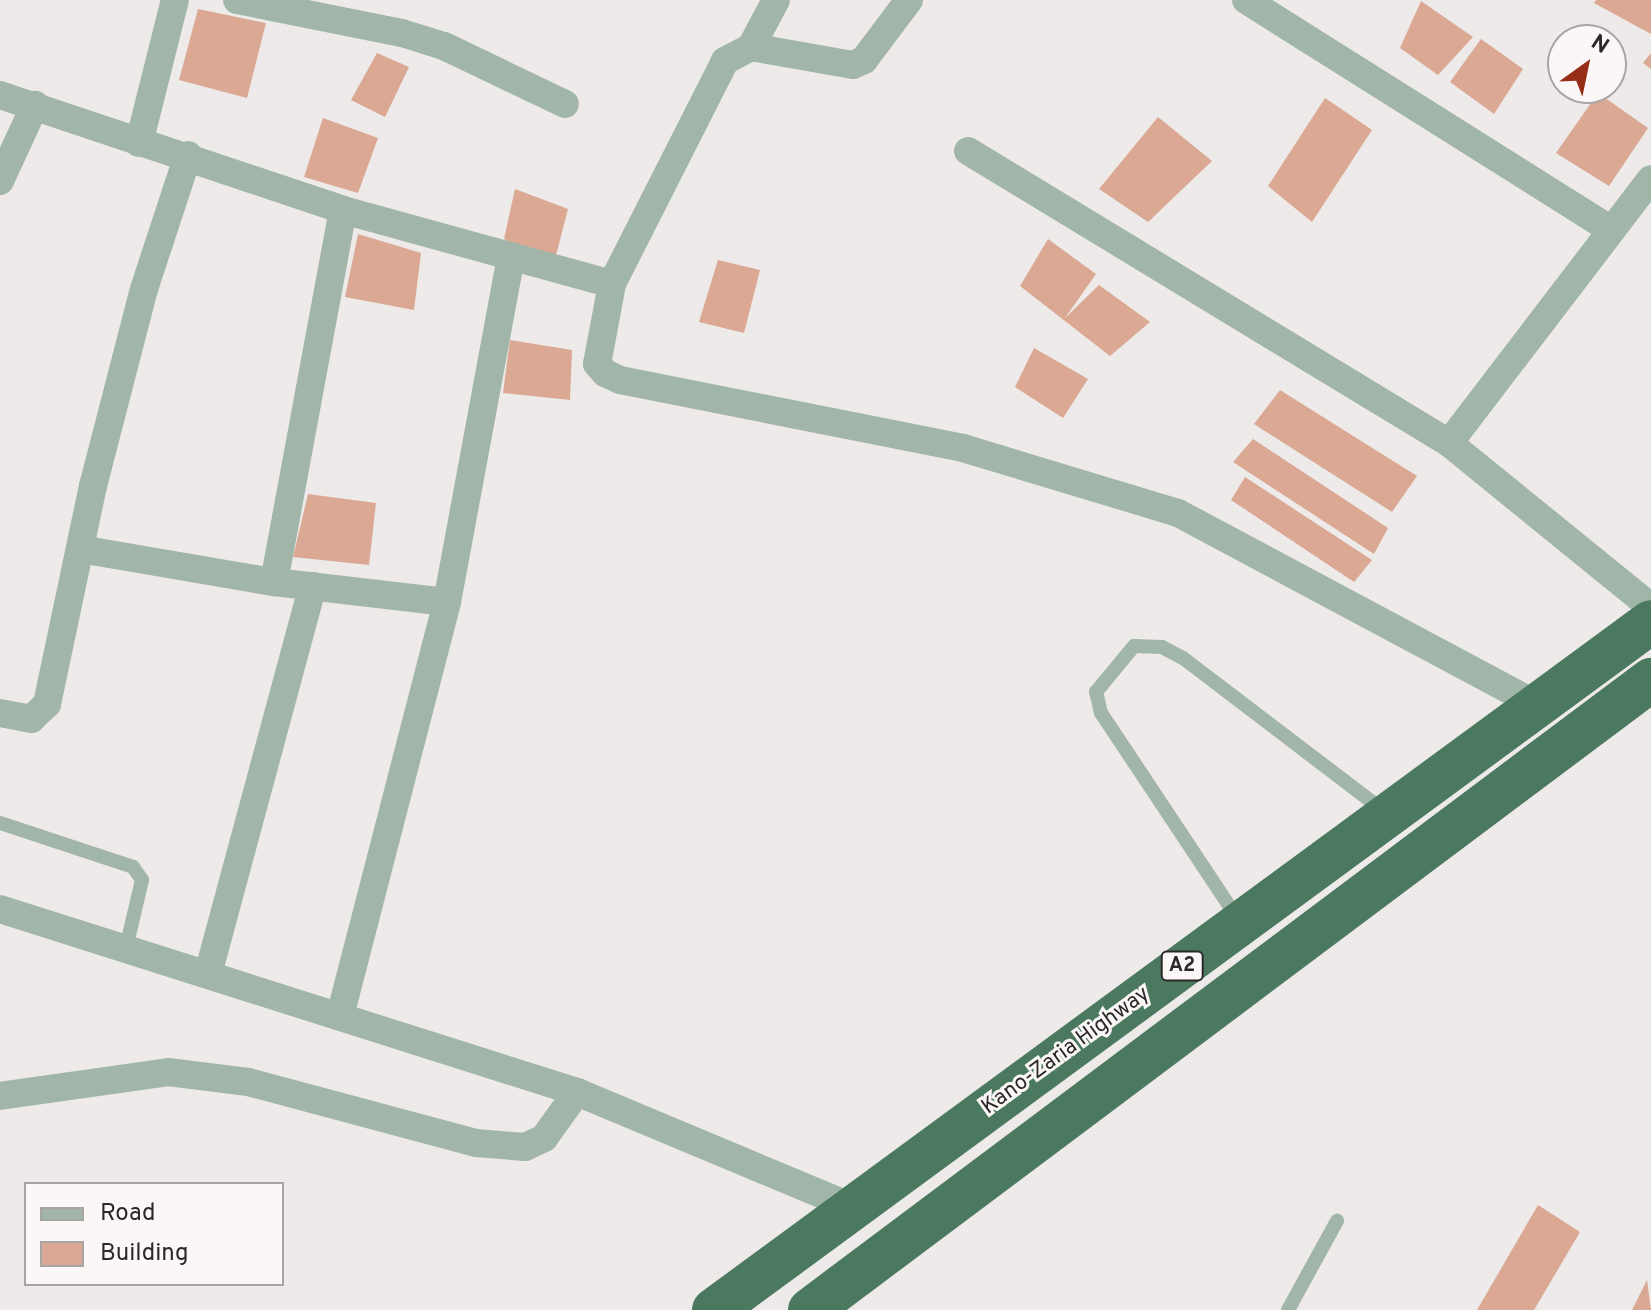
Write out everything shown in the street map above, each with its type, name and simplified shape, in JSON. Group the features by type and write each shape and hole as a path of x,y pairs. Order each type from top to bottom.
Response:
{"highway":[{"name":"Kano-Zaria Highway","path":"714,1310 1651,622"},
{"name":"A2","path":"810,1310 1651,680"}],"street":[{"path":"139,143 175,0"},
{"path":"237,0 416,37 565,104"},
{"path":"776,0 751,47 725,61 612,284 597,364 620,380 963,448 1178,513 1538,705"},
{"path":"751,47 853,65 864,60 909,0"},
{"path":"1246,0 1611,230"},
{"path":"0,95 139,143 188,155 343,210 612,284"},
{"path":"0,181 35,105"},
{"path":"968,151 1449,443 1651,607"},
{"path":"0,713 31,719 47,704 80,549 144,289 188,155"},
{"path":"1449,443 1651,179"},
{"path":"274,582 343,210"},
{"path":"340,1016 447,602 511,256"},
{"path":"80,549 274,582 447,602"},
{"path":"208,974 313,586"},
{"path":"0,909 577,1092 854,1208"},
{"path":"0,1096 168,1072 248,1082 476,1143 525,1147 544,1138 577,1092"}],"lane":[{"path":"1241,923 1101,713 1096,692 1134,646 1162,647 1183,658 1389,814"},
{"path":"0,823 133,867 142,880 126,948"},
{"path":"1288,1310 1337,1221"}],"building":[{"path":"1596,0 1651,0 1651,34 1594,3"},
{"path":"1421,1 1473,37 1438,75 1400,48"},
{"path":"198,9 266,23 247,98 179,80"},
{"path":"1481,39 1523,69 1494,114 1450,82"},
{"path":"377,53 409,67 385,117 351,100"},
{"path":"1651,53 1651,69 1643,63"},
{"path":"1325,98 1372,130 1312,222 1268,186"},
{"path":"1590,104 1614,104 1648,128 1609,186 1556,153"},
{"path":"1158,117 1212,161 1148,222 1099,189"},
{"path":"323,118 378,138 358,193 304,177"},
{"path":"515,189 568,209 554,263 504,239"},
{"path":"358,234 421,253 414,310 345,297"},
{"path":"1048,239 1096,274 1065,318 1099,285 1150,322 1110,356 1020,286"},
{"path":"718,260 760,270 744,333 699,322"},
{"path":"510,340 572,350 570,400 503,393"},
{"path":"1034,348 1088,379 1063,418 1015,387"},
{"path":"1280,390 1417,476 1392,512 1254,424"},
{"path":"1253,439 1388,528 1374,554 1233,462"},
{"path":"1245,477 1372,560 1354,582 1231,500"},
{"path":"308,494 376,503 369,565 293,557"},
{"path":"1538,1205 1580,1232 1534,1310 1477,1310"},
{"path":"1647,1280 1651,1310 1632,1310"}]}
